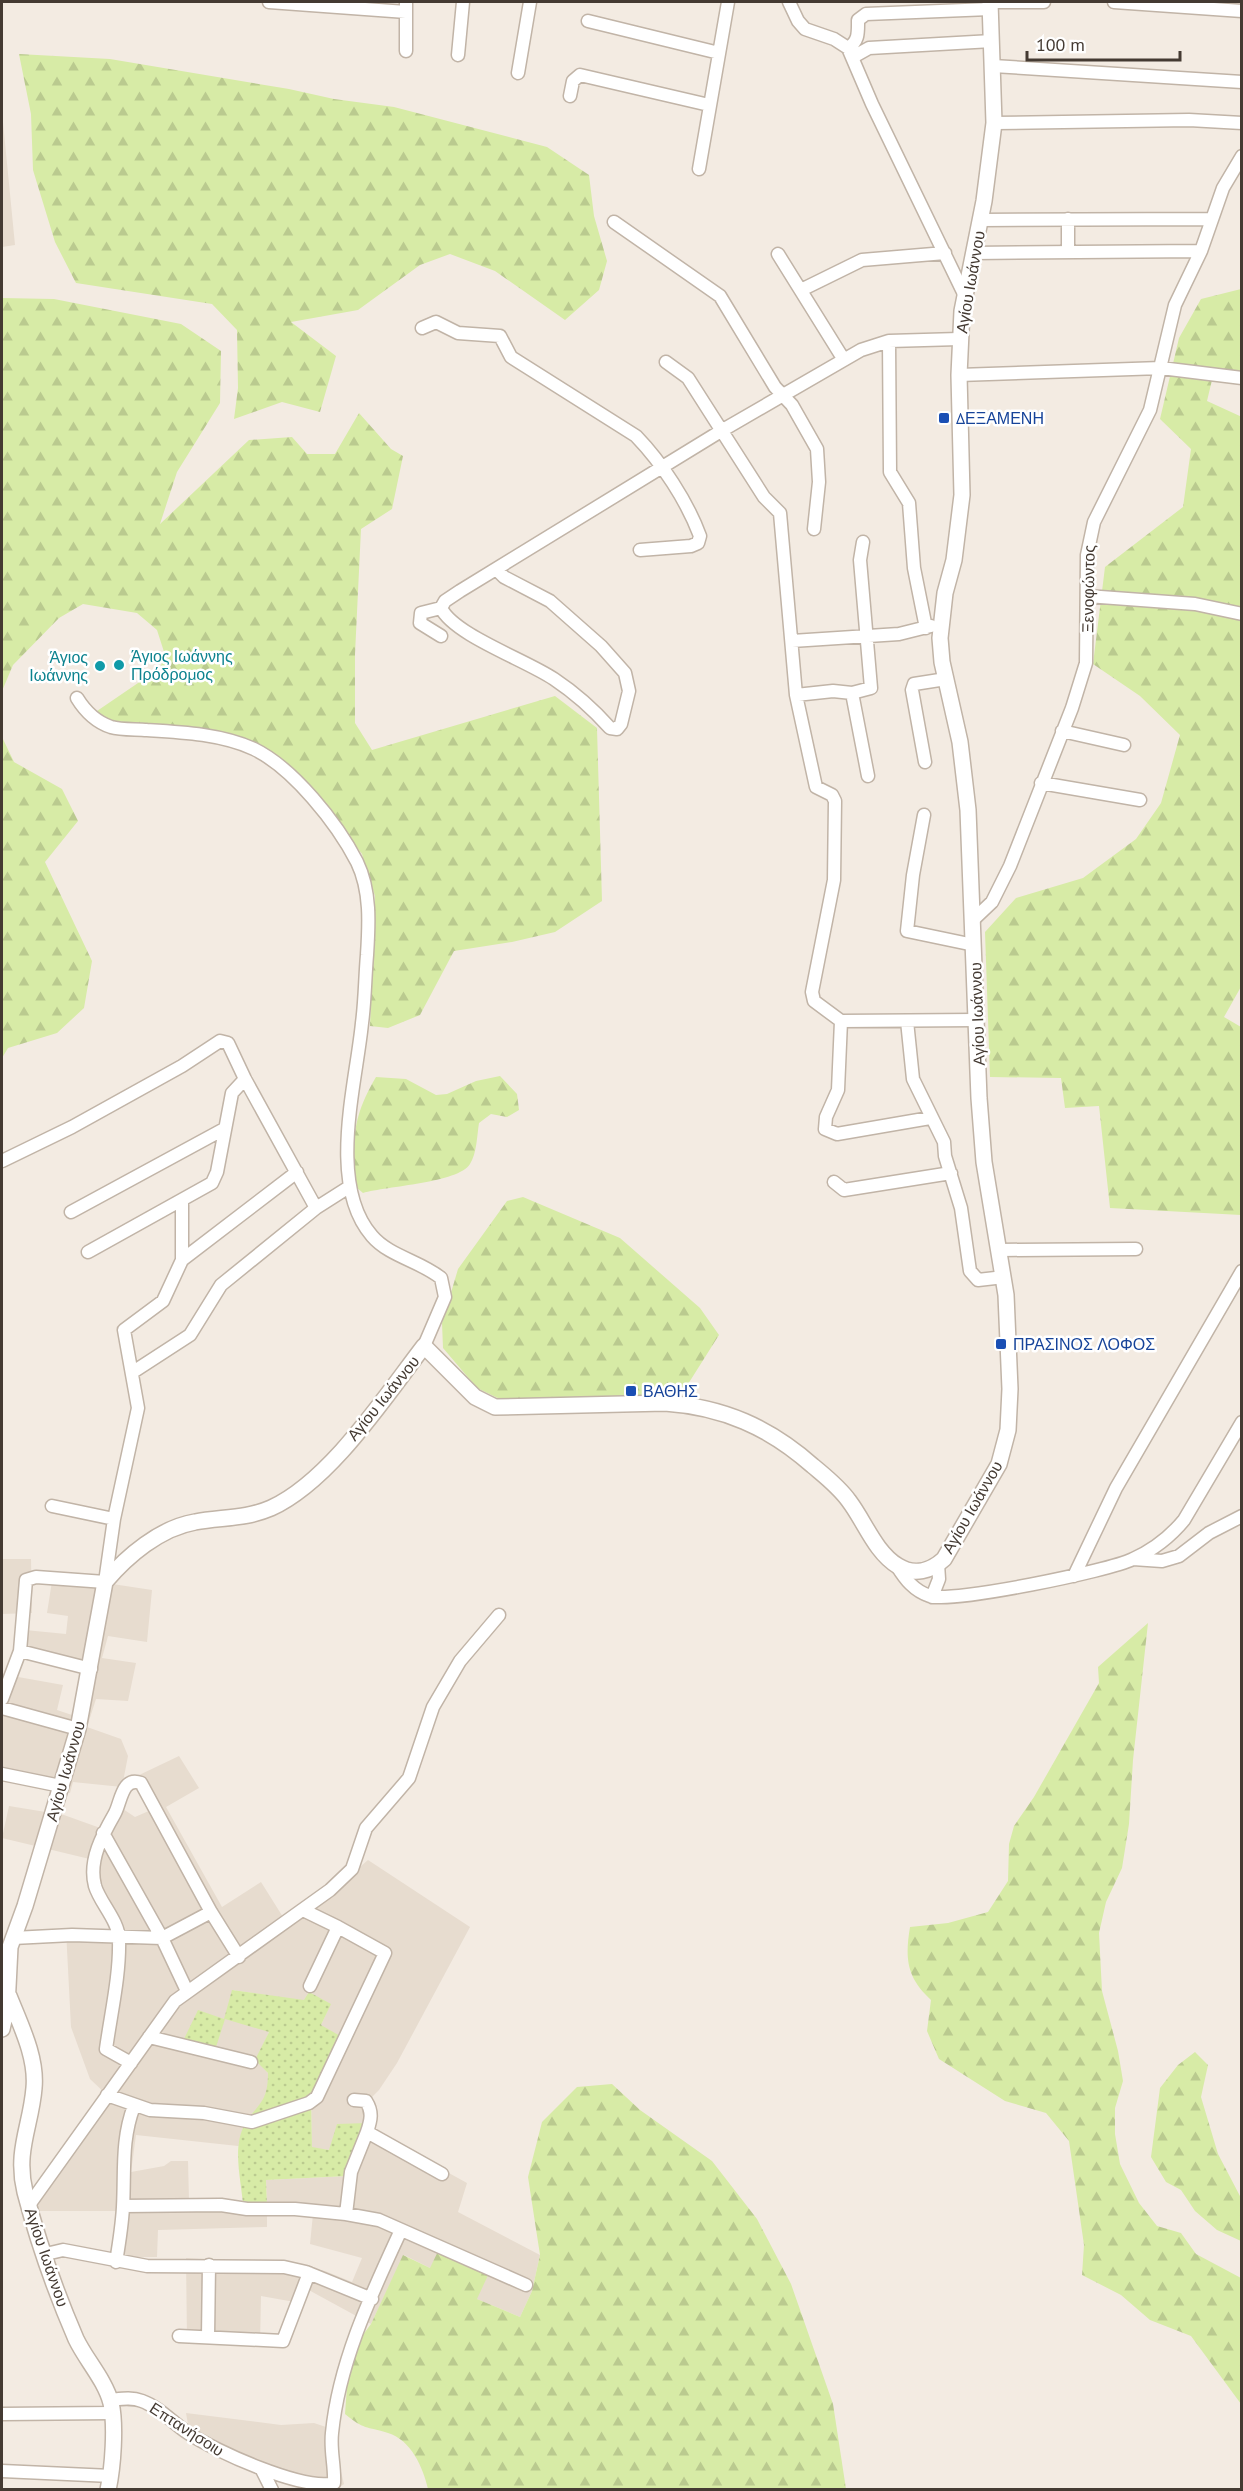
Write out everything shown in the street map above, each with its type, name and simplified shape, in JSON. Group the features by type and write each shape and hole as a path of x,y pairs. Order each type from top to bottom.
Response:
{"street":[{"path":"269,2 406,7 406,51"},
{"path":"458,55 463,2"},
{"path":"518,73 530,2"},
{"path":"699,169 728,2"},
{"path":"789,2 798,21 805,29 834,39 851,53 872,104 964,294"},
{"path":"851,53 858,36 858,20 866,14 1044,2"},
{"path":"1114,2 1242,11"},
{"name":"Αγίου Ιωάννου","path":"109,2483 111,2407 77,2340 29,2205 23,2180 22,2149 34,2088 34,2071 8,1993 8,1944 78,1729 91,1669 105,1582 119,1565 145,1545 174,1529 196,1521 236,1517 270,1508 310,1482 369,1418 424,1346 475,1397 495,1407 665,1403 692,1405 746,1420 771,1433 799,1453 840,1488 879,1547 897,1566 915,1572 938,1564 980,1500 1004,1448 1010,1389 1004,1277 984,1162 979,1098 968,810 960,742 942,662 940,622 954,560 962,495 959,339 964,294 981,220 994,123 990,4"},
{"path":"588,21 719,53"},
{"path":"851,53 869,48 992,41"},
{"path":"993,66 1242,82"},
{"path":"570,96 573,81 580,75 709,105"},
{"path":"994,123 1189,120 1242,123"},
{"name":"Ξενοφώντος","path":"973,920 992,902 1006,874 1086,663 1087,555 1094,522 1150,410 1178,298 1201,250 1223,188 1241,160"},
{"path":"1068,219 1068,252"},
{"path":"981,220 1212,219"},
{"path":"614,222 720,296 775,387 792,405 817,450 819,482 814,529"},
{"path":"973,253 1201,250"},
{"path":"801,290 862,260 945,253"},
{"path":"778,255 844,360"},
{"path":"422,328 436,322 458,333 500,336 511,357 636,436 662,468 700,536 698,543 691,546 640,550"},
{"path":"441,608 445,601 496,569 722,431 861,350 888,341 959,339"},
{"path":"888,341 890,472 909,503 914,568 926,628"},
{"path":"666,362 688,378 764,497 780,513 796,695 816,787 832,795 836,801 834,880 812,998 841,1021 976,1020"},
{"path":"959,375 1161,368 1242,378"},
{"path":"796,695 833,691 852,693 871,688 860,560 863,542"},
{"path":"441,608 455,625 554,679 585,701 610,728 617,729 621,724 629,691 630,683 625,673 601,646 550,601 504,577 496,569"},
{"path":"1088,596 1195,604 1242,614"},
{"path":"441,608 429,609 418,618 420,623 441,636"},
{"path":"792,641 899,634 926,628 940,622"},
{"path":"925,762 912,690 914,684 920,681 946,680"},
{"path":"852,693 868,776"},
{"path":"77,698 84,710 111,727 202,735 254,749 301,784 357,862 367,890 368,935 362,1024 348,1140 349,1187 361,1217 372,1236 391,1250 424,1266 441,1278 445,1297 424,1346"},
{"path":"1062,731 1124,746"},
{"path":"1041,783 1140,800"},
{"path":"924,815 907,931 974,945"},
{"path":"841,1021 838,1090 825,1117 825,1129 837,1134 930,1118"},
{"path":"907,1021 914,1079 930,1118 940,1131 961,1208 972,1276 978,1280 1004,1277"},
{"path":"2,1161 72,1127 182,1066 220,1041 228,1043 236,1056 245,1079 316,1208"},
{"path":"88,1252 182,1202 212,1183 217,1172 232,1093 245,1079"},
{"path":"71,1212 224,1129"},
{"path":"182,1260 297,1172"},
{"path":"834,1182 844,1190 951,1173"},
{"path":"133,1372 190,1335 221,1285 316,1208 349,1187"},
{"path":"2,1700 20,1651 26,1580 30,1577 105,1582 114,1519 138,1408 133,1372 123,1338 124,1330 163,1301 182,1260 182,1202"},
{"path":"1000,1250 1136,1248"},
{"path":"1074,1576 1078,1562 1116,1488 1242,1271"},
{"path":"897,1566 914,1588 932,1597 971,1594 1074,1576 1133,1559 1174,1533 1242,1422"},
{"path":"52,1506 114,1519"},
{"path":"1133,1559 1162,1561 1179,1556 1209,1533 1242,1516"},
{"path":"932,1597 939,1579 938,1564"},
{"path":"29,2205 175,2001 303,1910 352,1869 366,1828 409,1778 434,1707 460,1660 474,1640 499,1615"},
{"path":"20,1651 91,1669"},
{"path":"2,1708 78,1729"},
{"path":"2,1774 61,1786"},
{"path":"131,2063 106,2049 120,1937 95,1888 93,1876 95,1857 103,1833 125,1788 132,1783 141,1783 211,1912 239,1957"},
{"path":"103,1833 162,1938 187,1991"},
{"path":"107,2096 134,2106 252,2122 314,2100 385,1953 303,1910"},
{"path":"8,1944 72,1935 162,1938 211,1912"},
{"path":"310,1986 338,1927"},
{"path":"2,2030 8,1993"},
{"path":"149,2037 251,2062"},
{"path":"346,2214 351,2172 372,2119 371,2108 366,2101 354,2100"},
{"path":"116,2262 123,2206 123,2149 126,2126 134,2106"},
{"path":"367,2132 442,2174"},
{"path":"123,2206 221,2205 247,2209 295,2209 379,2220 526,2285"},
{"path":"337,2486 330,2456 336,2403 348,2358 401,2230"},
{"path":"46,2254 63,2250 116,2262 147,2266 284,2267 309,2273 372,2299"},
{"path":"208,2337 209,2265"},
{"path":"178,2336 283,2341 309,2273"},
{"name":"Επτανήσοιυ","path":"2,2414 111,2407 124,2398 145,2402 208,2445 243,2464 309,2485 337,2486"},
{"path":"262,2470 272,2490"},
{"path":"2,2471 109,2483"}],"shaded area":[{"path":"2,112 15,245 2,247"},
{"path":"2,1559 31,1559 32,1613 2,1614"},
{"path":"53,1575 152,1590 147,1642 108,1636 102,1658 136,1663 128,1701 96,1699 87,1727 121,1739 128,1756 122,1787 73,1782 70,1793 2,1778 2,1691 7,1675 63,1685 57,1710 78,1717 90,1673 21,1653 25,1630 66,1634 68,1616 47,1613"},
{"path":"179,1756 199,1788 166,1807 222,1907 261,1882 288,1925 321,1901 368,1860 470,1927 397,2063 379,2090 366,2103 368,2123 329,2150 312,2148 311,2095 321,2025 330,2005 233,1990 269,2032 256,2060 268,2073 268,2088 261,2106 244,2127 238,2146 136,2135 131,2172 164,2166 171,2161 188,2161 189,2200 267,2206 266,2180 348,2176 369,2129 467,2183 458,2212 540,2255 532,2291 520,2317 477,2299 430,2268 404,2255 371,2324 305,2288 300,2303 261,2296 260,2344 187,2340 186,2258 298,2265 325,2271 352,2282 362,2258 310,2244 313,2214 267,2213 267,2227 158,2230 157,2257 122,2257 124,2211 29,2211 107,2095 90,2079 71,2027 66,1930 117,1934 95,1883 98,1861 2,1838 9,1806 64,1815 103,1829 117,1805 135,1817 151,1810 135,1777"},
{"path":"186,2413 281,2425 314,2423 338,2431 337,2456 344,2484 336,2490 297,2486 233,2463 190,2436"}],"green space":[{"path":"19,54 110,59 289,89 334,99 394,107 547,147 589,175 594,216 607,261 599,290 565,320 495,271 450,254 420,265 358,310 291,322 336,356 320,412 282,402 234,419 238,388 237,330 212,304 76,283 55,242 33,170 31,114"},
{"path":"1241,289 1241,376 1212,380 1207,401 1242,417 1242,985 1224,1017 1241,1027 1241,1215 1110,1208 1099,1106 1065,1108 1061,1078 990,1077 985,932 1016,898 1083,878 1136,839 1161,803 1180,735 1140,696 1093,664 1105,567 1183,507 1191,449 1160,419 1179,338 1201,299"},
{"path":"2,298 54,299 181,324 221,351 220,403 177,472 160,524 249,440 292,437 307,454 335,454 359,413 391,449 403,456 392,509 361,529 355,654 355,723 372,750 555,696 597,728 602,901 555,932 512,942 454,951 420,1015 388,1028 370,1026 375,896 362,854 323,804 238,740 103,723 97,711 160,668 165,655 157,630 137,613 83,604 59,618 13,665 2,691"},
{"path":"2,737 14,762 62,789 78,821 45,862 92,961 84,1008 57,1033 8,1048 2,1058"},
{"path":"500,1076 517,1094 519,1110 507,1117 491,1114 479,1123 474,1155 470,1164 463,1170 437,1180 363,1193 356,1187 354,1142 358,1117 376,1077 406,1079 436,1095 447,1094 476,1081"},
{"path":"523,1197 620,1238 700,1308 719,1335 683,1392 660,1396 504,1401 477,1388 443,1348 442,1323 458,1269 507,1201"},
{"path":"1148,1623 1133,1760 1129,1824 1122,1868 1106,1902 1099,1933 1102,1991 1118,2051 1123,2081 1115,2108 1115,2134 1120,2164 1139,2203 1157,2226 1181,2233 1196,2254 1241,2278 1241,2404 1191,2336 1150,2320 1121,2295 1082,2275 1084,2245 1069,2141 1046,2113 1005,2101 939,2059 927,2031 931,2000 916,1983 908,1958 910,1927 948,1923 988,1912 1008,1881 1009,1844 1014,1826 1034,1797 1099,1683 1098,1667"},
{"path":"232,1990 304,2000 309,1992 331,2004 321,2025 342,2037 311,2095 312,2147 329,2150 337,2124 368,2123 348,2176 266,2180 267,2206 243,2204 238,2146 243,2128 266,2092 268,2073 255,2060 269,2032 225,2019 216,2047 184,2039 198,2010 224,2019"},
{"path":"1195,2052 1208,2065 1201,2097 1218,2154 1241,2198 1241,2241 1217,2230 1195,2211 1181,2190 1166,2182 1151,2157 1160,2088 1178,2065"},
{"path":"612,2084 640,2110 712,2161 757,2219 791,2284 833,2404 846,2489 428,2489 415,2455 403,2442 388,2433 361,2425 345,2414 348,2373 359,2340 371,2324 403,2255 430,2268 442,2243 490,2271 477,2299 520,2317 532,2291 540,2255 528,2177 542,2122 577,2087"}],"place":[{"name":"ΔΕΞΑΜΕΝΗ","path":"944,418"},
{"name":"Άγιος Ιωάννης Πρόδρομος","path":"119,665"},
{"name":"Άγιος Ιωάννης","path":"100,666"},
{"name":"ΠΡΑΣΙΝΟΣ ΛΟΦΟΣ","path":"1001,1344"},
{"name":"ΒΑΘΗΣ","path":"631,1391"}]}
